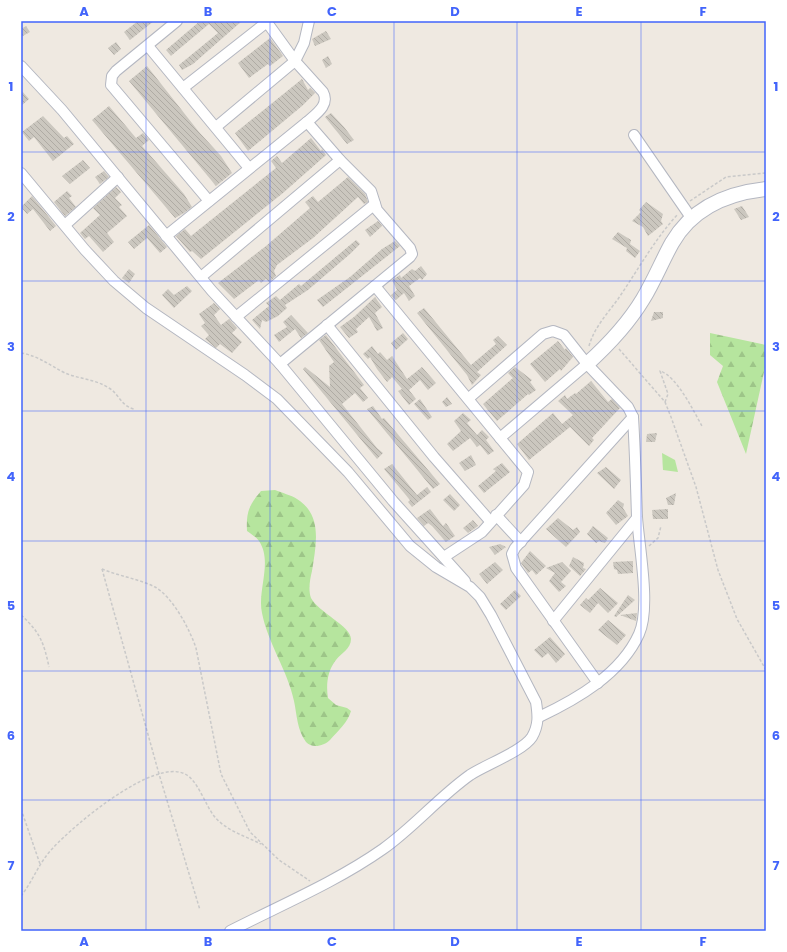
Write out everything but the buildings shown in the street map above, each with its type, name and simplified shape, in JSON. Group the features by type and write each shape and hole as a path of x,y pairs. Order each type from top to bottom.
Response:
{"street":[{"path":"177,21 116,71 112,76 111,85 209,201"},
{"path":"216,127 295,61 304,43 309,21"},
{"path":"166,236 307,122 322,108 325,97 295,61 266,22 184,88"},
{"path":"148,46 249,168"},
{"path":"21,66 62,110 201,277 280,364 393,501 480,597 528,684 536,702 539,717 536,728 527,743 473,773 450,789 384,849 358,865 230,931"},
{"path":"280,364 412,254 410,248 377,210 371,191 340,160 307,122"},
{"path":"634,135 692,219"},
{"path":"201,277 340,160"},
{"path":"21,173 114,282 141,304 277,399 348,472 410,546 436,567 470,587"},
{"path":"66,225 118,177"},
{"path":"500,438 587,364 627,323 673,242 692,219 725,197 766,189"},
{"path":"236,317 375,204"},
{"path":"375,286 469,398 526,469 528,477 524,485 476,537 444,557"},
{"path":"327,325 434,457 493,518 520,542"},
{"path":"469,398 543,334 549,331 559,332 564,335 587,364 628,407 633,417 637,518 644,600 643,620 640,633 624,657 598,683 566,704 539,717"},
{"path":"598,683 553,621 513,561 512,554 520,542 633,417"},
{"path":"553,621 637,518"}],"path":[{"path":"611,341 629,359 665,402 696,487 718,570 737,619 766,670"},
{"path":"21,353 43,359 67,374 103,384 110,389 128,408 134,409"},
{"path":"665,402 668,394 660,371 669,376 679,388 702,426"},
{"path":"640,548 653,543 658,538 662,526"},
{"path":"200,910 159,774 102,570 156,587 183,618 191,631 196,648 221,774 250,832 297,874 318,886"},
{"path":"21,615 34,627 42,639 49,667"},
{"path":"21,896 40,864 52,848 63,838 109,800 144,779 159,774 179,772 188,776 214,816 223,825 262,844"},
{"path":"21,809 40,864"}],"green space":[{"path":"710,333 766,345 766,363 746,454 717,382 723,366 710,355"},
{"path":"662,453 675,460 678,472 663,470"},
{"path":"275,490 297,499 311,513 316,531 316,541 310,584 311,598 320,608 346,629 350,634 351,639 348,648 333,664 328,679 327,689 328,698 336,705 347,708 351,711 350,715 330,740 325,744 318,746 309,744 303,737 291,690 265,624 262,613 261,595 265,558 259,541 247,531 249,509 254,500 261,491"}]}
